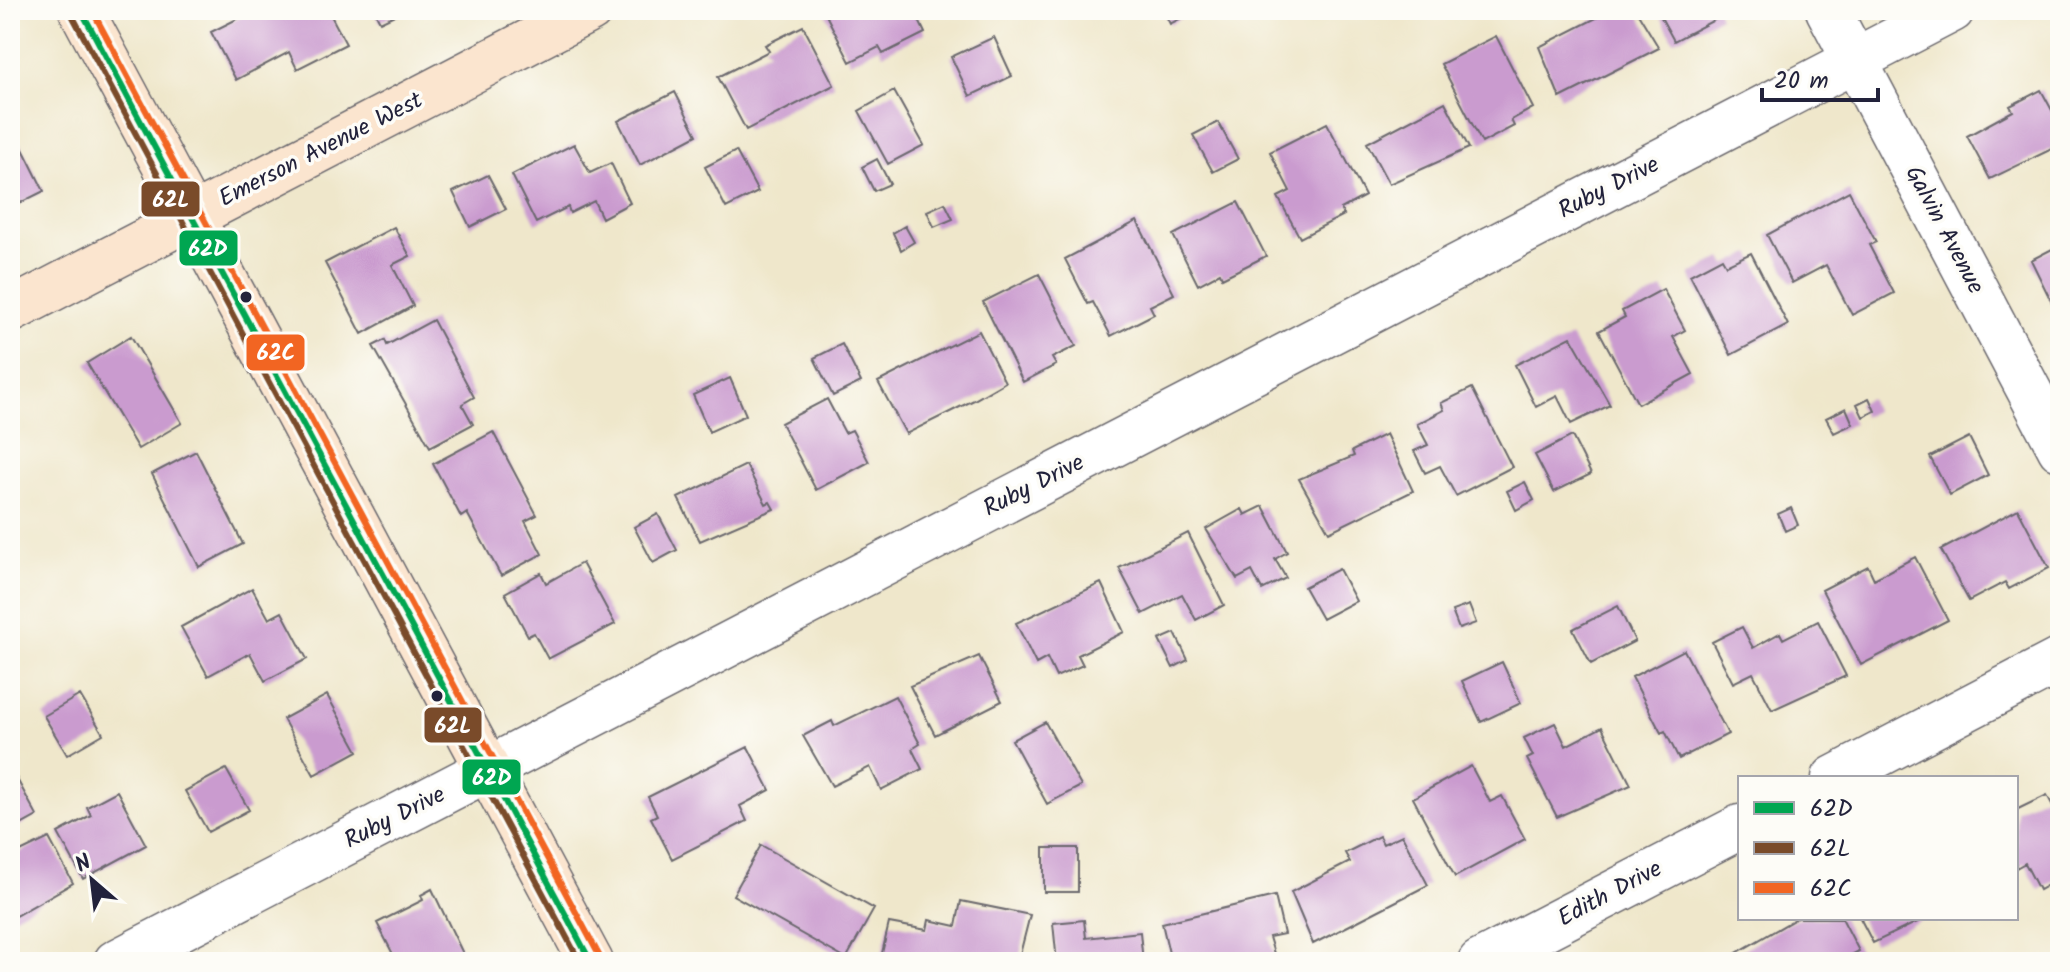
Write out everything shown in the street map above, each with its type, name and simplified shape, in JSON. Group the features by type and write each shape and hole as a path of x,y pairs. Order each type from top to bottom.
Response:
{"street":[{"path":"81,10 591,962"},
{"name":"Emerson Avenue West","path":"10,311 590,10"},
{"name":"Galvin Avenue","path":"1828,10 2060,449"},
{"name":"Ruby Drive","path":"116,962 1952,10"},
{"path":"1838,776 2060,660"},
{"name":"Edith Drive","path":"1480,962 1738,828"}],"building":[{"path":"255,10 328,10 346,44 297,69 289,52 236,80 211,32"},
{"path":"374,10 405,10 380,22"},
{"path":"837,10 914,10 925,33 883,54 879,47 850,62 826,15"},
{"path":"1163,10 1197,10 1170,24"},
{"path":"1612,10 1636,10 1659,48 1560,98 1539,47"},
{"path":"1657,10 1717,10 1720,17 1674,41"},
{"path":"803,26 834,85 746,130 718,77 769,51 765,45"},
{"path":"1496,36 1533,108 1511,120 1514,126 1482,143 1441,64"},
{"path":"994,37 1012,76 970,96 951,57"},
{"path":"2041,90 2060,125 2060,145 1990,179 1967,136 2013,111 2010,106"},
{"path":"894,91 924,145 888,164 859,111"},
{"path":"675,92 697,135 640,165 618,121"},
{"path":"1445,102 1469,148 1389,184 1367,143"},
{"path":"1218,122 1238,159 1213,172 1193,135"},
{"path":"1327,123 1365,196 1341,209 1344,215 1300,238 1278,197 1290,191 1270,152"},
{"path":"20,143 44,191 10,208 10,148"},
{"path":"574,144 590,173 611,163 630,203 602,218 594,201 570,213 568,207 536,223 512,175"},
{"path":"736,151 758,192 726,208 705,167"},
{"path":"877,159 890,184 874,191 862,167"},
{"path":"488,175 506,209 470,227 453,192"},
{"path":"1849,191 1876,242 1869,245 1894,293 1852,315 1826,265 1792,283 1767,235"},
{"path":"1238,202 1266,256 1222,278 1220,273 1198,285 1173,235"},
{"path":"945,203 953,219 934,227 927,211"},
{"path":"1137,221 1174,294 1150,306 1154,314 1111,336 1093,302 1088,304 1065,259"},
{"path":"905,226 914,242 901,250 893,233"},
{"path":"394,227 410,256 392,265 413,306 362,334 325,263"},
{"path":"2060,245 2060,299 2052,303 2031,260"},
{"path":"1751,253 1788,325 1731,355 1690,275 1722,258 1726,265"},
{"path":"1039,274 1076,346 1052,358 1056,365 1023,382 983,302"},
{"path":"1663,289 1685,330 1673,337 1693,374 1638,404 1599,331 1625,317 1622,311"},
{"path":"433,320 474,397 462,404 473,424 430,447 373,346 385,340 387,345"},
{"path":"979,331 1005,382 906,434 878,382"},
{"path":"131,336 182,423 138,449 87,363"},
{"path":"1571,337 1610,405 1571,424 1557,396 1536,407 1515,365"},
{"path":"842,344 861,382 833,396 814,358"},
{"path":"730,378 746,415 709,432 693,395"},
{"path":"1472,388 1512,467 1456,496 1440,466 1425,473 1414,451 1428,445 1417,424 1444,410 1441,403"},
{"path":"1869,398 1875,411 1863,417 1857,404"},
{"path":"827,399 845,433 852,430 869,462 816,490 781,423"},
{"path":"1846,408 1853,424 1834,433 1826,418"},
{"path":"493,432 537,515 525,521 542,554 501,576 467,513 461,517 433,464"},
{"path":"1386,434 1413,491 1329,532 1299,479 1354,456 1352,451"},
{"path":"1572,436 1591,474 1554,492 1535,455"},
{"path":"1969,437 1988,475 1950,495 1930,457"},
{"path":"196,451 243,544 199,567 152,474"},
{"path":"746,465 766,504 770,502 774,509 700,541 678,498"},
{"path":"1525,482 1534,500 1516,510 1507,491"},
{"path":"1263,506 1287,552 1275,559 1286,578 1262,590 1252,571 1237,579 1206,529 1242,509 1245,515"},
{"path":"1791,508 1798,525 1785,531 1778,514"},
{"path":"2018,509 2049,568 2009,589 2005,582 1969,601 1941,550"},
{"path":"658,514 677,550 653,563 634,527"},
{"path":"1188,533 1224,605 1196,620 1182,594 1143,614 1119,568"},
{"path":"1915,557 1948,620 1861,665 1822,590 1868,566 1874,579"},
{"path":"582,563 615,624 548,659 534,633 528,636 505,593 541,573 546,583"},
{"path":"1339,569 1356,601 1322,619 1304,587"},
{"path":"1101,583 1124,632 1078,655 1083,665 1056,677 1047,658 1036,664 1016,623"},
{"path":"252,588 269,619 282,612 307,659 265,681 250,653 208,676 181,627"},
{"path":"1469,605 1476,623 1459,629 1452,611"},
{"path":"1618,606 1635,641 1591,664 1573,629"},
{"path":"1818,621 1846,676 1772,710 1753,673 1733,683 1712,642 1742,627 1753,648 1780,633 1783,639"},
{"path":"1175,633 1188,660 1173,668 1159,640"},
{"path":"1684,650 1728,734 1679,759 1665,731 1661,733 1632,677"},
{"path":"979,656 1002,701 935,735 910,686"},
{"path":"1502,662 1521,703 1481,722 1462,681"},
{"path":"80,695 103,734 67,755 44,716"},
{"path":"327,695 358,751 314,775 283,719"},
{"path":"895,696 920,744 912,749 922,769 881,790 870,767 832,786 803,736 832,721 834,726"},
{"path":"1045,722 1081,786 1047,804 1012,740"},
{"path":"1555,723 1566,746 1602,727 1631,785 1557,817 1527,759 1533,756 1524,738"},
{"path":"748,747 770,790 740,806 747,821 672,859 651,818 657,815 648,797"},
{"path":"1471,766 1490,802 1502,796 1525,839 1455,877 1413,798"},
{"path":"226,769 249,810 208,832 185,791"},
{"path":"12,770 37,816 10,831 10,772"},
{"path":"117,791 146,845 83,879 58,833 91,815 87,807"},
{"path":"2047,795 2060,819 2060,846 2057,847 2060,853 2060,878 2039,890 2025,863 2018,867 2018,809"},
{"path":"1402,835 1428,885 1313,944 1291,892 1350,862 1345,853 1379,836 1383,844"},
{"path":"49,838 73,883 10,919 10,857"},
{"path":"761,845 874,909 846,959 733,895"},
{"path":"1044,848 1078,848 1078,892 1044,892"},
{"path":"432,889 467,962 397,962 377,923 423,900 421,895"},
{"path":"1275,896 1284,934 1269,937 1275,957 1256,962 1171,962 1162,923"},
{"path":"961,901 1030,915 1018,962 880,962 889,923 927,930 929,920 956,926"},
{"path":"1084,920 1086,938 1140,932 1143,962 1057,962 1053,923"},
{"path":"1794,920 1843,920 1859,951 1838,962 1739,962 1735,954"},
{"path":"1861,920 1922,920 1873,943"}],"transit line":[{"name":"62D","path":"81,10 591,962"},
{"name":"62C","path":"92,10 600,957"},
{"name":"62L","path":"72,15 580,962"}]}
